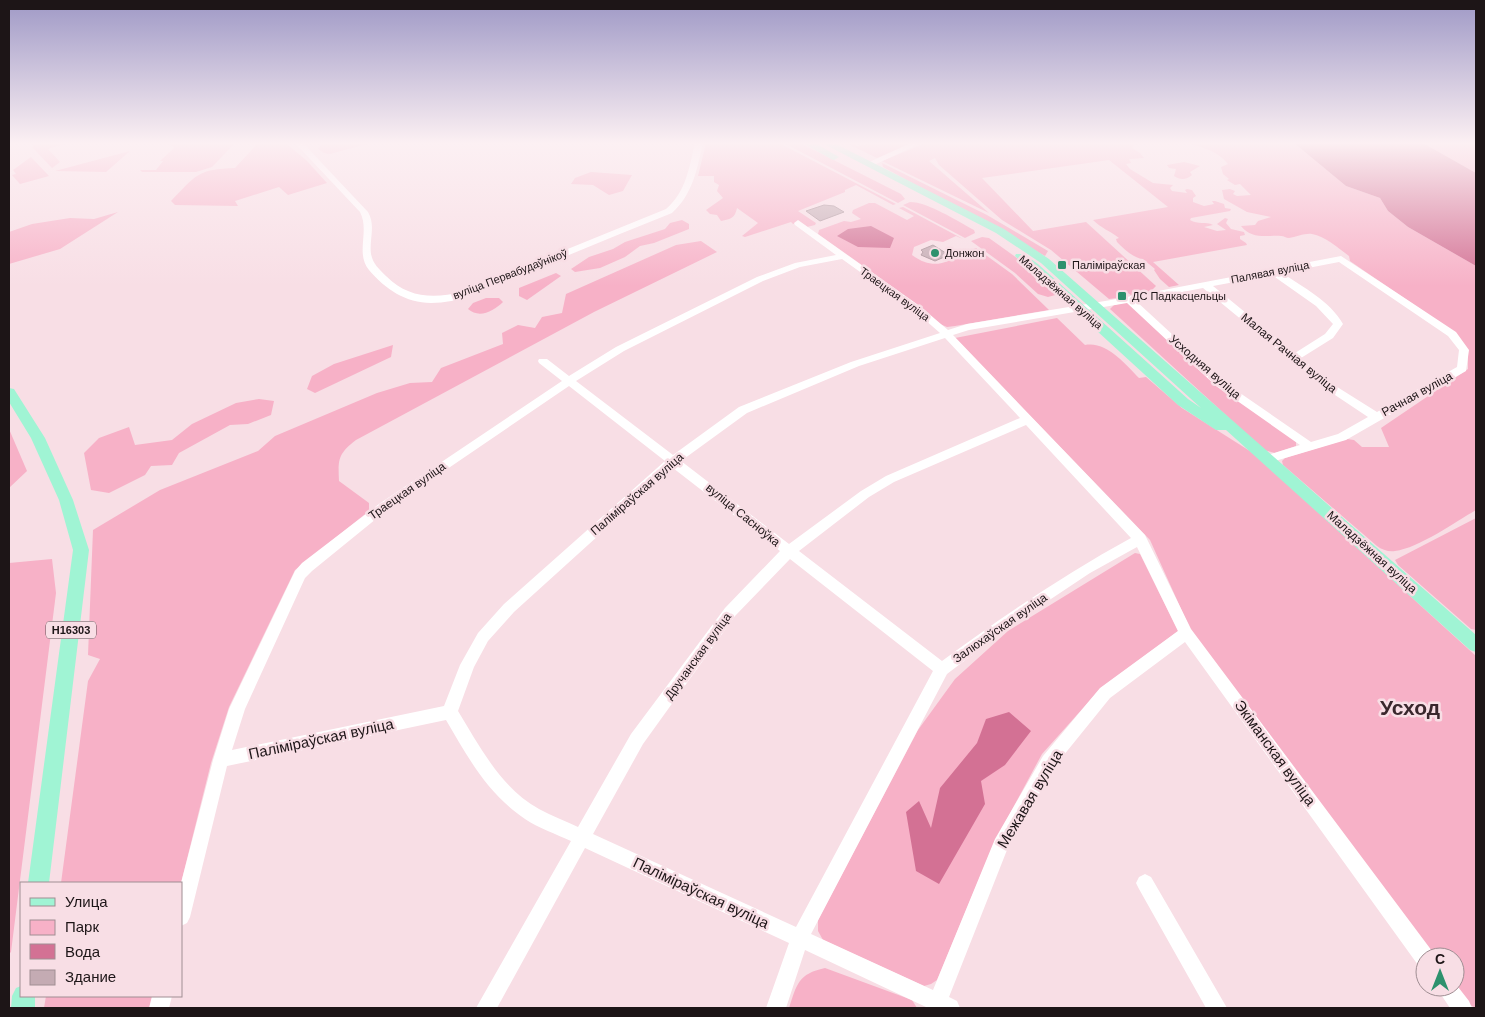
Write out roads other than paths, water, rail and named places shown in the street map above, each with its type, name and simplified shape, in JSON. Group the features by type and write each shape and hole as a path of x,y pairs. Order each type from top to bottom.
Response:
{"main road":[{"name":"Маладзёжная вуліца","path":"902,190 946,212 1006,246 1034,266 1183,402 1251,446 1268,460"},
{"name":"Маладзёжная вуліца","path":"920,190 1014,239 1045,261 1475,644"},
{"name":"Н16303","path":"9,392 38,438 66,500 82,550 39,882"}],"street":[{"name":"вуліца Первабудаўнікоў","path":"345,190 363,210 368,221 367,253 370,265 390,288 403,295 426,300 465,294 669,212 676,206 687,190"},
{"name":"Траецкая вуліца","path":"798,223 919,310 946,333"},
{"name":"Траецкая вуліца","path":"182,912 221,760 237,710 300,575 307,567 383,506 620,349 760,279 798,265 843,256"},
{"name":"Палявая вуліца","path":"1080,308 1341,258"},
{"name":"Рачная вуліца","path":"1268,460 1342,436 1462,369 1465,353 1452,334 1341,258"},
{"path":"1274,272 1326,309 1337,320 1338,324 1329,336 1294,358"},
{"name":"Малая Рачная вуліца","path":"1205,285 1330,387 1376,417"},
{"name":"Усходняя вуліца","path":"1128,299 1220,384 1310,447"},
{"name":"Паліміраўская вуліца","path":"450,712 467,665 483,636 509,608 674,460 744,410 855,364 946,333 967,327 1080,308"},
{"path":"946,333 1140,539"},
{"name":"вуліца Сасноўка","path":"543,361 674,460 788,552 942,670"},
{"name":"Дручанская вуліца","path":"486,1008 638,739 730,612 788,552 865,494 890,479 1026,420"},
{"name":"Экіманская вуліца","path":"1140,539 1186,633 1417,947"},
{"name":"Залюхаўская вуліца","path":"776,1008 799,939 911,725 942,670 1001,624 1085,570 1140,539"},
{"name":"Межавая вуліца","path":"940,1006 1001,845 1049,761 1105,693 1186,633"},
{"name":"Паліміраўская вуліца","path":"221,760 450,712"},
{"name":"Паліміраўская вуліца","path":"450,712 476,756 502,790 532,814 940,1006"},
{"path":"1146,883 1217,1008"},
{"path":"1454,997 1462,1008"}],"water":[{"path":"1359,190 1476,190 1476,266 1408,227 1388,211 1380,198"},
{"path":"871,226 894,238 890,248 858,247 837,236 848,229"},
{"path":"1009,712 1031,731 1005,765 981,781 985,804 939,884 916,871 906,812 919,801 931,828 940,788 977,743 986,719"}],"place":[{"name":"Донжон","path":"935,253"},
{"name":"Паліміраўская","path":"1062,265"},
{"name":"ДС Падкасцельцы","path":"1122,296"}],"district":[{"name":"Усход","path":"1410,708"}]}
